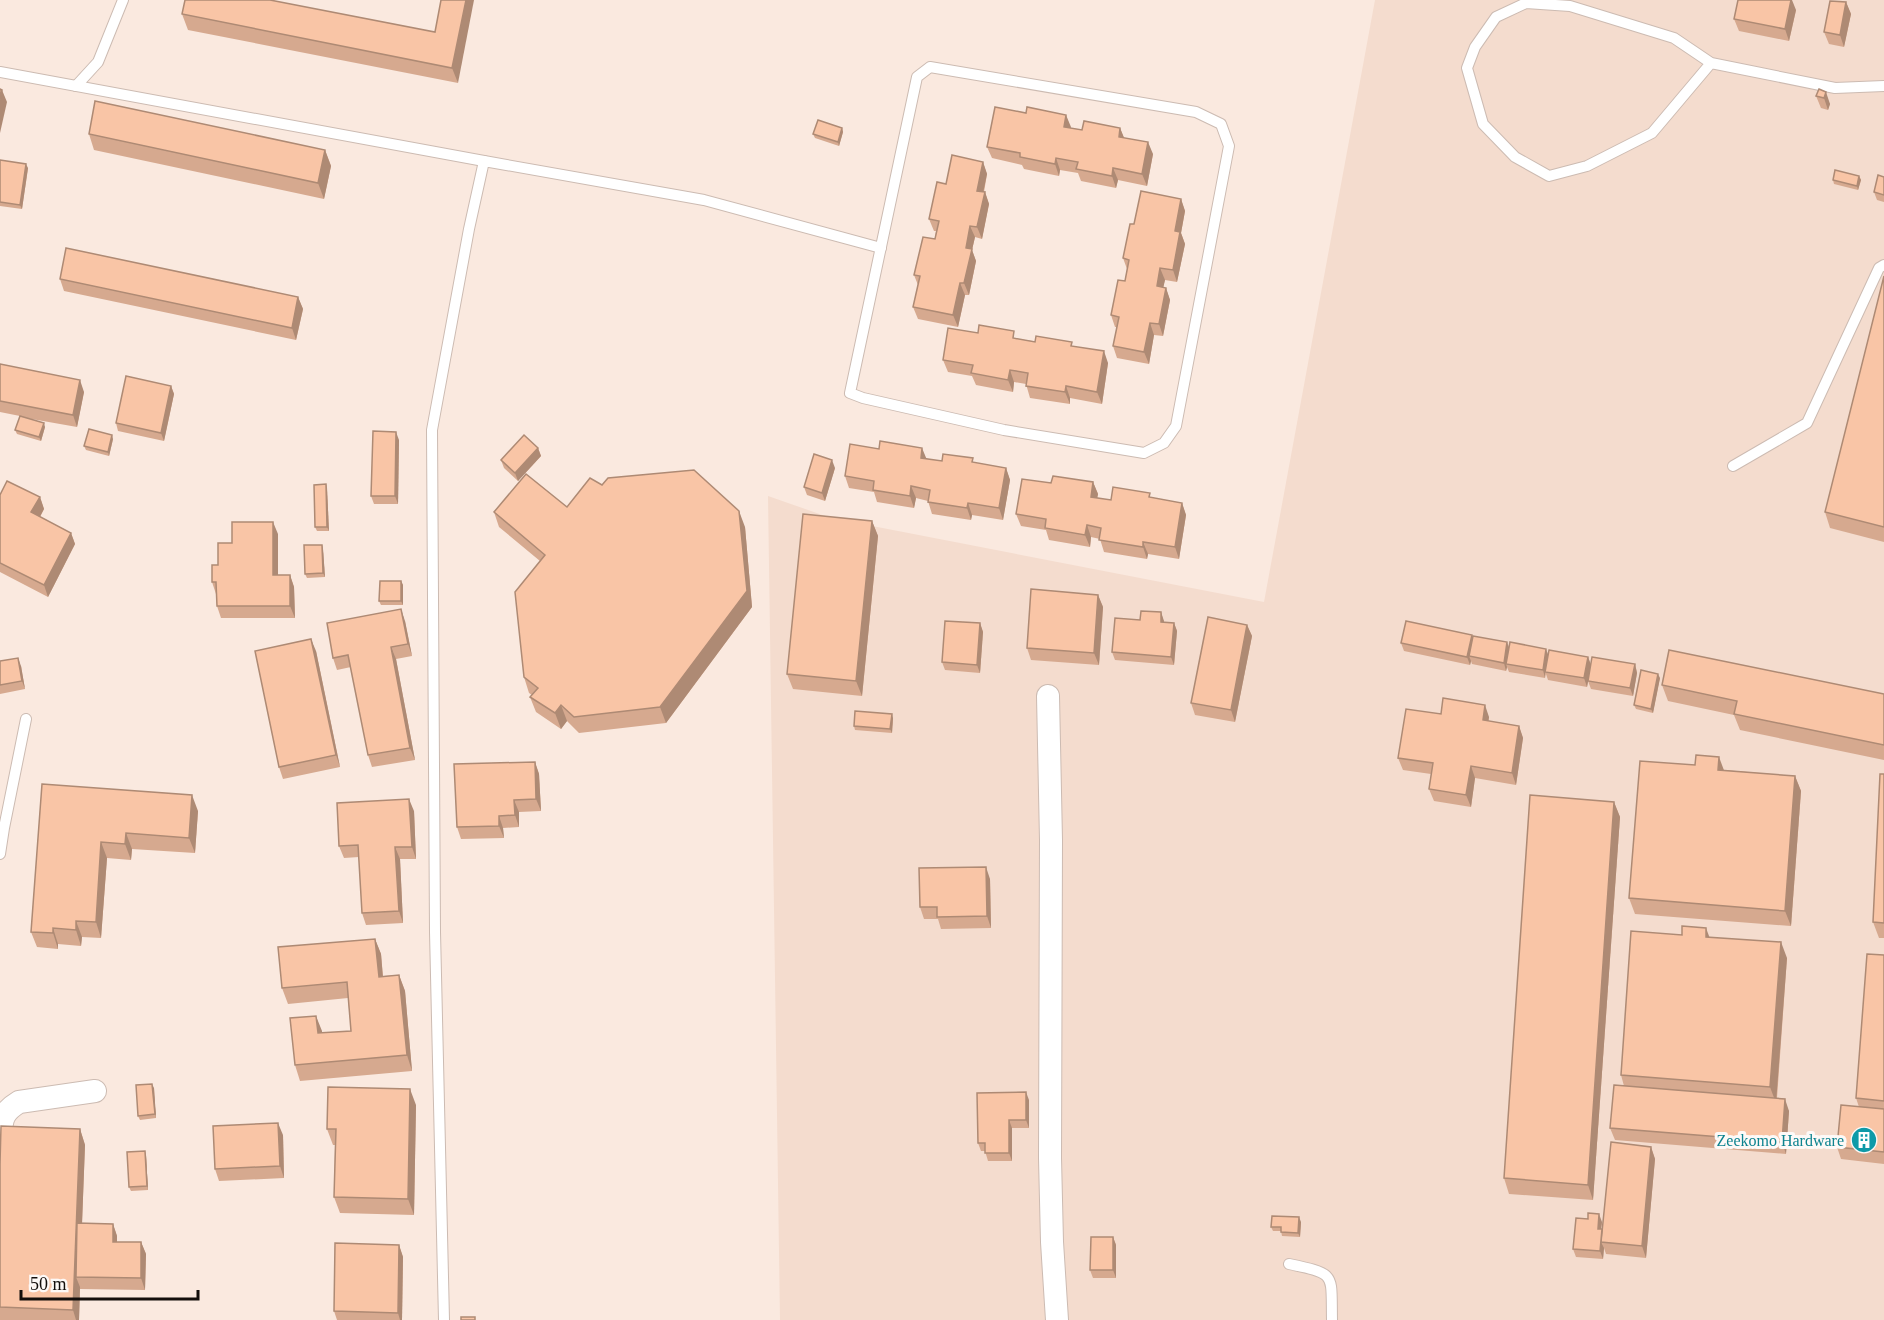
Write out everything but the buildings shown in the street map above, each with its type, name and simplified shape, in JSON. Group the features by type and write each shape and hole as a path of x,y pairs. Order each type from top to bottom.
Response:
{"street":[{"path":"1048,696 1051,840 1050,1158 1057,1320"},
{"path":"0,1139 3,1116 8,1109 19,1102 95,1091"}],"lane":[{"path":"76,86 98,62 123,0"},
{"path":"1711,63 1652,133 1587,166 1548,176 1515,157 1483,124 1467,68 1475,46 1496,17 1526,3 1570,6 1674,38 1711,63 1835,88 1884,86"},
{"path":"930,67 1197,112 1221,124 1229,146 1176,426 1164,443 1144,453 1004,430 863,398 850,393 881,248 917,77 930,67"},
{"path":"0,72 704,200 881,248"},
{"path":"444,1320 435,932 432,430 469,229 484,161"},
{"path":"1733,466 1807,423 1880,268 1884,266"},
{"path":"0,854 2,828 26,719"},
{"path":"1289,1264 1315,1269 1324,1273 1331,1280 1332,1320"}],"shaded area":[{"path":"1375,0 1884,0 1884,1320 780,1320 768,496 831,518 1264,602"}],"place":[{"name":"Zeekomo Hardware","path":"1864,1140"}]}
